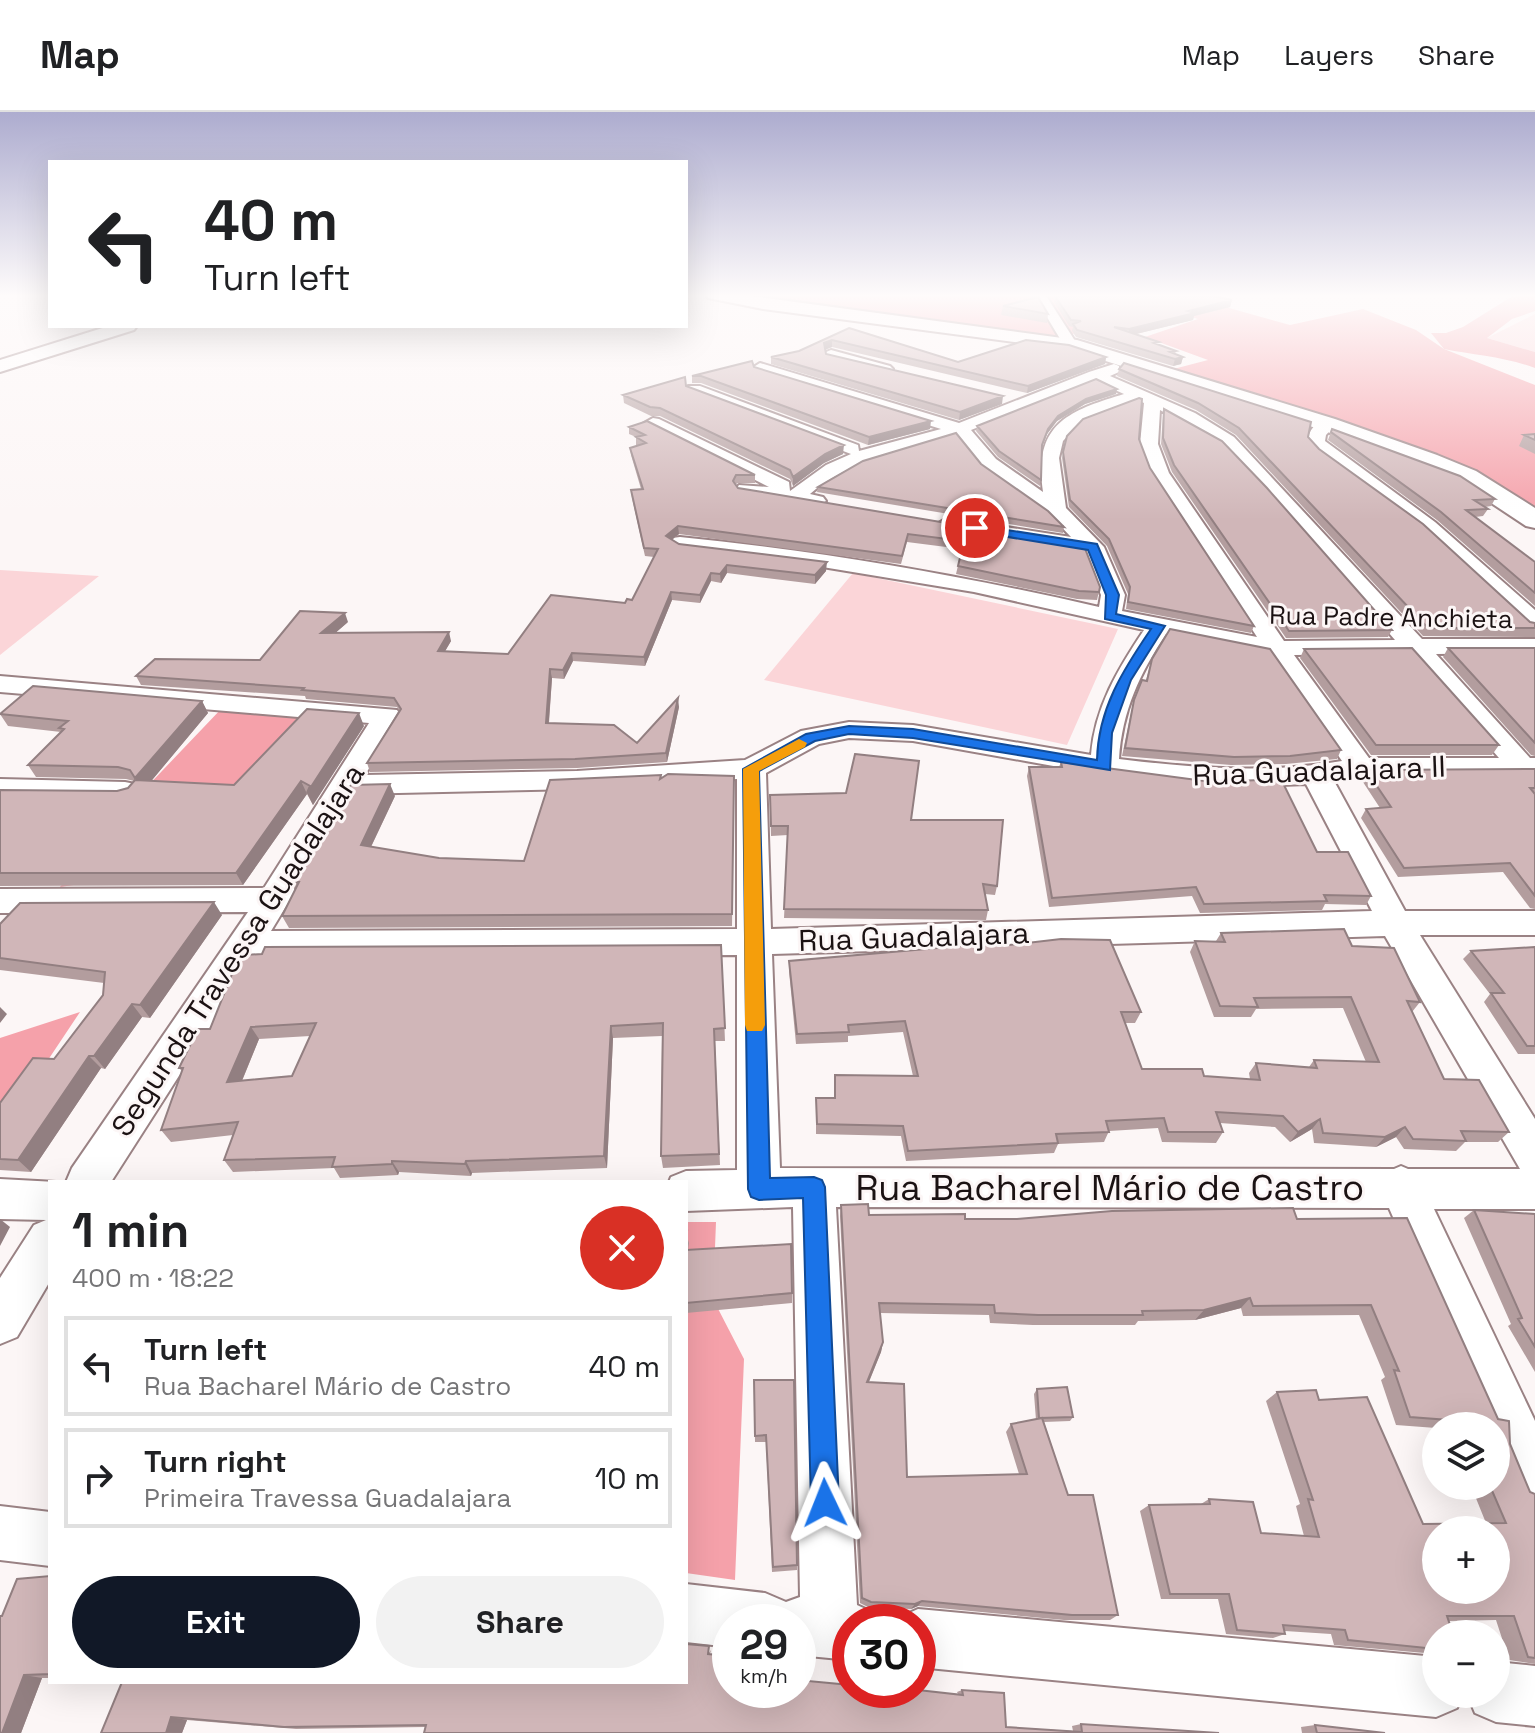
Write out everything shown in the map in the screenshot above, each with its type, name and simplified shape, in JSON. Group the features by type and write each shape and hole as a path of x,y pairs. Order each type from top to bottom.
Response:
{"main road":[{"path":"1154,370 1327,424 1467,476 1535,520"}],"street":[{"path":"765,370 960,429 989,463 1056,510 1093,547 1113,595 1109,616"},
{"path":"886,370 899,373"},
{"path":"796,496 838,465 864,453 960,429 1112,370"},
{"path":"1095,375 1189,417 1228,441 1528,767"},
{"path":"694,389 864,453"},
{"path":"1003,396 1030,402"},
{"path":"1056,510 1048,474 1052,443 1060,429 1072,417 1145,398"},
{"path":"1145,398 1149,444 1160,473 1361,767"},
{"path":"653,423 796,496"},
{"path":"1327,424 1317,433 1316,442 1324,450 1428,526 1535,623"},
{"path":"746,489 841,506"},
{"path":"919,519 1093,547"},
{"path":"822,561 833,533"},
{"name":"Rua Padre Anchieta","path":"680,543 974,585 1109,616 1277,648 1535,646"},
{"path":"1104,766 1105,733 1124,680 1159,626"},
{"name":"Segunda Travessa Guadalajara","path":"0,684 387,716 274,900 88,1180"},
{"name":"Rua Guadalajara II","path":"347,785 577,780 751,769 811,737 849,730 913,733 1104,766 1209,779 1316,775 1361,767 1528,767"},
{"path":"751,769 759,1189"},
{"path":"1316,775 1395,923 1535,1156"},
{"path":"0,788 125,791"},
{"path":"0,901 274,900"},
{"name":"Rua Guadalajara","path":"244,944 752,942 1395,923 1535,923"},
{"path":"1401,1186 1535,1479"},
{"name":"Rua Bacharel Mário de Castro","path":"688,1191 814,1187 1401,1186 1535,1189"},
{"path":"814,1187 826,1629"},
{"path":"0,1199 48,1200"},
{"path":"0,1320 48,1243"},
{"path":"0,1533 48,1539"},
{"path":"688,1613 712,1616"},
{"path":"936,1640 1422,1686"},
{"path":"1510,1693 1535,1696"}],"shaded area":[{"path":"1496,370 1535,385 1535,514 1486,478 1162,372"},
{"path":"0,570 99,576 0,655"},
{"path":"853,573 1118,629 1067,745 764,680"},
{"path":"223,707 306,716 197,867 60,887 141,793"},
{"path":"80,1012 0,1132 0,1038"},
{"path":"688,1222 716,1222 713,1299 744,1359 735,1580 688,1573"}],"building":[{"path":"717,370 763,370 931,421 869,437 701,376 692,376"},
{"path":"814,370 892,370 1003,396 960,412"},
{"path":"958,370 1072,370 1028,386"},
{"path":"1121,370 1145,370 1311,422 1308,437 1319,449 1423,524 1530,622 1535,623 1535,628 1428,628 1239,428 1198,403"},
{"path":"685,377 686,386 844,445 825,454 793,477 790,470 660,408 623,395"},
{"path":"1096,379 1117,389 1086,399 1058,416 1048,429 1042,445 1041,480 999,451 977,426"},
{"path":"1142,399 1139,439 1150,468 1254,626 1128,602 1130,587 1109,539 1070,500 1063,452 1067,436 1083,419"},
{"path":"1164,409 1222,441 1392,630 1289,631 1174,465 1163,438"},
{"path":"647,421 755,475 736,475 733,481 738,488 1084,546 1100,587 1099,592 1079,591 958,566 964,541 908,534 902,556 678,526 666,536 679,544 827,562 815,575 727,565 720,574 711,573 700,595 671,592 644,657 572,653 563,670 550,669 546,723 614,725 637,743 678,698 666,753 575,759 367,763 401,709 394,698 136,676 155,659 260,660 300,611 345,613 321,633 449,632 438,651 508,654 551,595 625,603 627,599 632,600 658,549 644,548 631,490 643,489 630,448 646,443 636,437 645,435 629,427"},
{"path":"1332,429 1460,476 1495,499 1474,500 1488,509 1466,510 1535,562 1535,593 1441,512 1331,432"},
{"path":"956,433 981,464 1048,511 1064,527 818,487 863,461"},
{"path":"1170,629 1270,649 1341,750 1290,756 1234,757 1125,748 1134,700 1142,680 1147,681 1152,659"},
{"path":"1412,648 1499,745 1376,745 1304,649"},
{"path":"1448,648 1535,648 1535,743"},
{"path":"33,686 202,701 135,778 130,770 118,767 28,765 64,729 59,728 68,721 0,714"},
{"path":"307,709 359,713 307,793 310,786 301,781 236,873 0,873 0,790 117,791 128,788 135,780 234,785"},
{"path":"855,754 919,761 911,820 1003,820 997,886 983,884 988,910 784,909 788,826 771,826 770,795 846,793"},
{"path":"1061,762 1212,782 1281,779 1317,852 1348,852 1371,896 1324,895 1327,901 1204,904 1196,887 1052,898 1029,767 1062,767"},
{"path":"1535,769 1535,788 1530,788 1535,794 1535,896 1510,863 1404,868 1366,809 1391,807 1366,770"},
{"path":"668,774 734,776 732,914 282,916 299,882 291,882 351,785 390,784 361,845 439,858 524,861 550,780 661,775 660,779"},
{"path":"214,902 140,1005 132,1004 94,1056 89,1056 18,1160 0,1159 0,1103 33,1058 54,1059 103,995 105,972 0,958 0,924 20,903"},
{"path":"1344,929 1352,946 1394,948 1420,1002 1407,1001 1444,1079 1479,1080 1509,1132 1461,1131 1466,1141 1413,1139 1405,1127 1385,1137 1323,1133 1320,1119 1298,1132 1283,1116 1216,1112 1223,1132 1168,1132 1164,1118 1106,1121 1109,1132 1056,1134 1058,1143 908,1151 903,1126 817,1124 816,1098 835,1098 835,1075 918,1076 905,1021 848,1025 849,1032 797,1034 789,961 995,943 1000,946 1061,939 1110,940 1141,1012 1121,1012 1142,1069 1202,1069 1204,1076 1260,1080 1256,1063 1317,1068 1314,1060 1379,1062 1351,997 1254,998 1258,1007 1220,1006 1195,941 1225,942 1221,933"},
{"path":"721,945 725,1028 714,1029 719,1154 661,1156 663,1023 611,1026 604,1156 466,1161 465,1164 392,1161 392,1164 332,1167 335,1157 224,1160 238,1122 161,1130 183,1068 179,1068 198,1029 210,1029 234,969 244,955 262,954 265,947","holes":["316,1023 292,1076 227,1082 251,1027"]},
{"path":"1535,947 1535,1046 1527,1046 1491,993 1504,993 1471,951"},
{"path":"868,1204 869,1215 965,1214 965,1219 1017,1219 1112,1211 1293,1208 1297,1219 1407,1218 1495,1412 1422,1412 1422,1418 1410,1417 1394,1370 1399,1371 1371,1305 1253,1306 1250,1298 1204,1310 1142,1311 1143,1315 1038,1315 995,1313 994,1305 879,1303 883,1342 867,1382 904,1384 907,1477 1027,1474 1011,1424 1042,1418 1068,1495 1093,1495 1118,1615 1072,1615 922,1601 915,1604 871,1602 862,1598 841,1205"},
{"path":"1474,1210 1535,1214 1535,1347 1518,1319 1522,1318"},
{"path":"791,1244 792,1293 688,1303 688,1250"},
{"path":"754,1380 794,1380 797,1565 773,1567 766,1435 755,1436"},
{"path":"1067,1387 1073,1417 1039,1418 1037,1389"},
{"path":"1316,1390 1319,1400 1367,1397 1422,1522 1422,1604 1510,1604 1510,1516 1503,1516 1496,1500 1510,1500 1510,1444 1530,1492 1535,1494 1535,1658 1528,1657 1514,1616 1447,1616 1448,1620 1422,1620 1422,1648 1348,1640 1345,1630 1283,1625 1285,1634 1237,1630 1229,1594 1170,1594 1149,1505 1210,1504 1209,1499 1253,1502 1261,1533 1319,1537 1308,1499 1313,1500 1277,1392"},
{"path":"48,1576 48,1674 24,1675 0,1733 0,1616 17,1579"},
{"path":"688,1644 709,1646 708,1654 712,1654 712,1708 816,1708 816,1682 832,1683 832,1708 936,1708 936,1692 963,1695 962,1690 1004,1693 1006,1727 1082,1732 1081,1724 1219,1733 424,1733 426,1725 284,1727 171,1717 166,1733 101,1733 121,1684 688,1684"},
{"path":"1315,1725 1385,1733 1317,1733"}],"slow traffic":[{"path":"755,1025 751,769 799,743"}],"route":[{"path":"825,1503 814,1187 759,1189 751,769 811,737 849,730 913,733 1104,766 1105,733 1124,680 1159,626 1109,616 1113,595 1093,547 975,528"}]}
